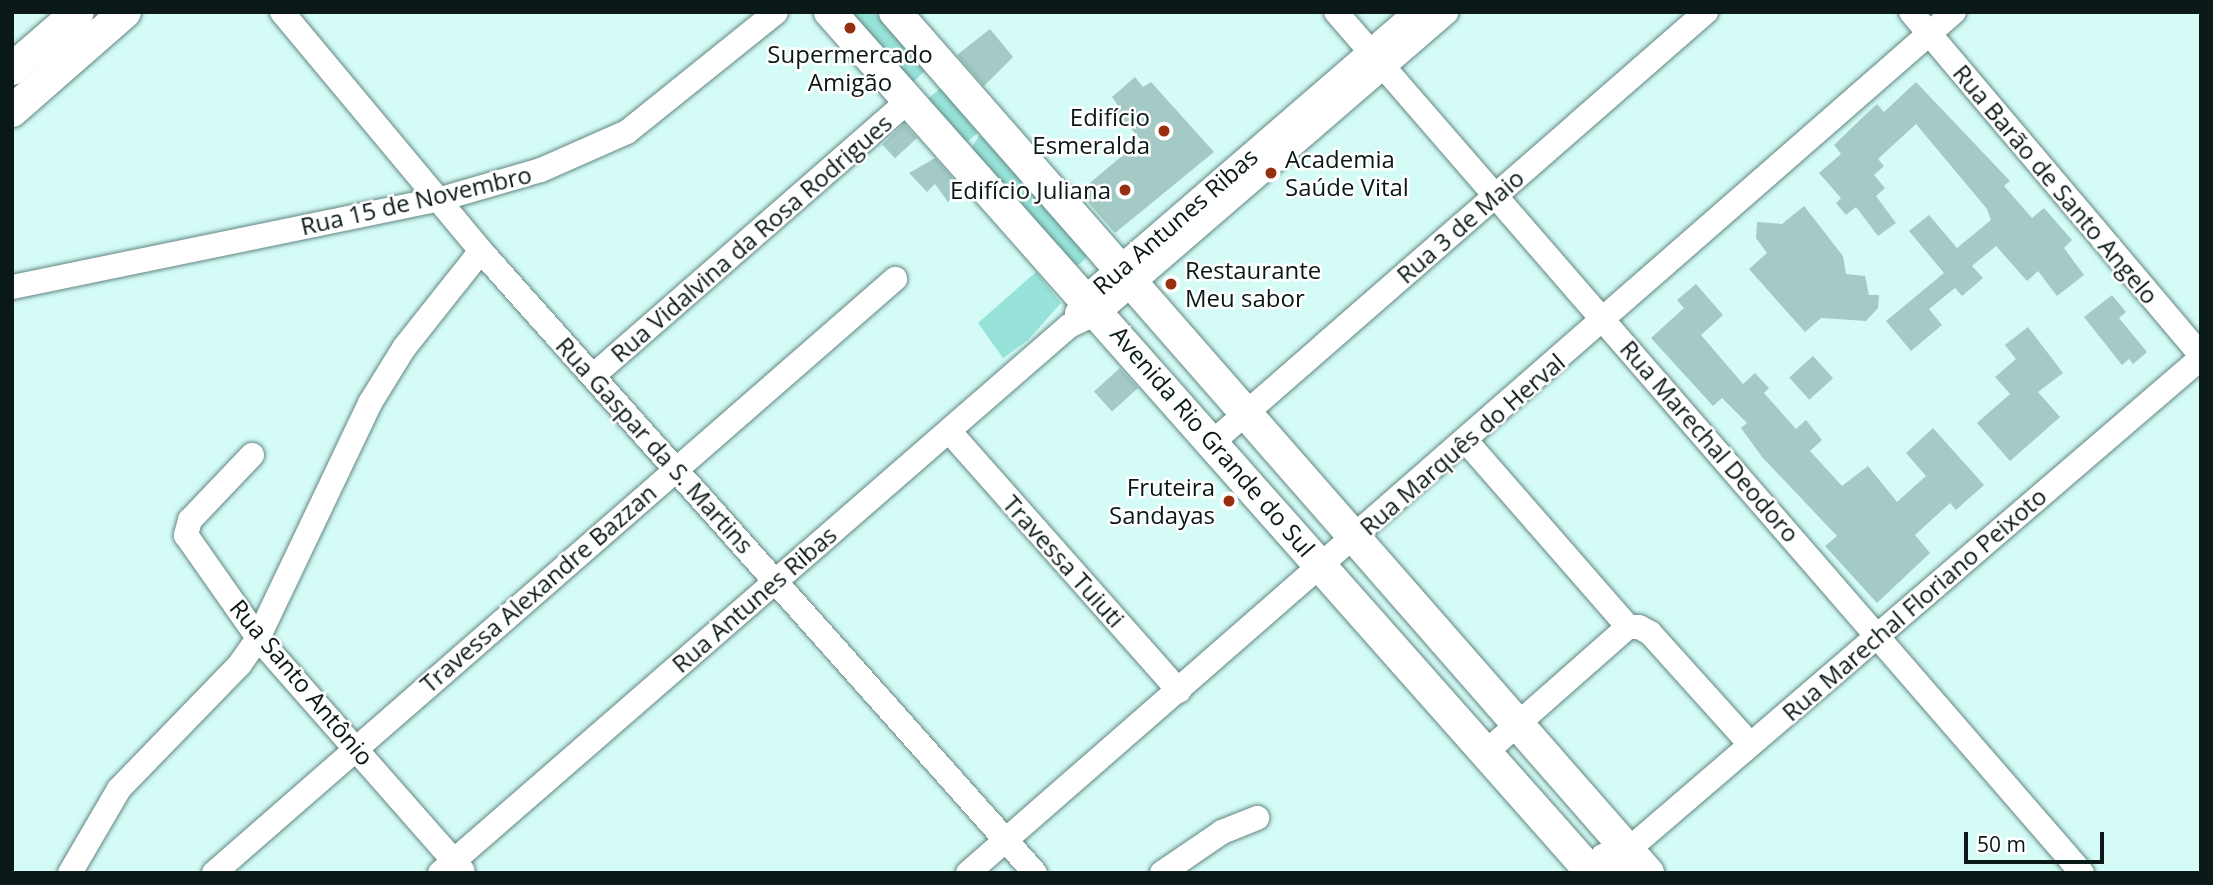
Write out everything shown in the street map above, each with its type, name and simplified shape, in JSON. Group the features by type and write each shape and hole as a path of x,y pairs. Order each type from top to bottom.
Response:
{"main road":[{"path":"12,111 125,12"},
{"name":"Avenida Rio Grande do Sul","path":"830,12 1214,441 1594,873"},
{"name":"Avenida Rio Grande do Sul","path":"895,12 1519,724 1631,865"},
{"path":"12,69 66,22 76,55"},
{"path":"957,156 992,124"}],"street":[{"name":"Rua Gaspar da S. Martins","path":"282,12 441,199 481,251 1035,873"},
{"name":"Rua 15 de Novembro","path":"12,287 441,199 541,170 627,132 776,12"},
{"name":"Rua Marechal Deodoro","path":"1336,12 2082,873"},
{"name":"Rua Antunes Ribas","path":"1377,59 1416,12"},
{"name":"Rua Antunes Ribas","path":"453,869 776,580 1377,59 1446,12"},
{"name":"Rua 3 de Maio","path":"1214,441 1706,12"},
{"name":"Rua Barão de Santo Angelo","path":"1911,12 2201,357"},
{"name":"Rua Marquês do Herval","path":"968,873 1954,12"},
{"name":"Rua Vidalvina da Rosa Rodrigues","path":"594,375 908,102"},
{"path":"70,873 119,789 240,664 258,638 370,402 404,348 481,251"},
{"name":"Travessa Alexandre Bazzan","path":"214,873 675,467 895,279"},
{"name":"Rua Marechal Floriano Peixoto","path":"1594,873 1603,856 1631,865 1750,744 2201,357"},
{"name":"Travessa Tuiuti","path":"948,431 1179,691"},
{"path":"1465,441 1629,627 1650,633 1750,744"},
{"name":"Rua Santo Antônio","path":"252,455 190,520 186,535 258,638 358,747 453,869"},
{"path":"1486,752 1629,627"},
{"path":"1162,873 1222,832 1257,818"}],"shaded area":[{"path":"846,12 874,12 925,71 912,83"},
{"path":"941,88 978,133 961,146 925,101"},
{"path":"980,135 1088,255 1081,263 1073,268 969,151"},
{"path":"1036,272 1061,303 1028,340 1003,358 978,323"}],"building":[{"path":"990,29 1013,57 984,86 957,55"},
{"path":"1135,77 1143,87 1151,82 1214,152 1115,233 1079,192 1141,140 1115,110 1119,107 1112,97"},
{"path":"1916,82 2010,181 2004,186 2032,218 2044,208 2072,240 2064,248 2084,275 2057,296 2038,271 2027,281 1996,246 1972,266 1983,278 1962,296 1955,288 1929,309 1942,325 1911,351 1886,321 1944,273 1909,231 1929,215 1957,248 1991,220 1987,209 1916,124 1878,159 1884,166 1874,175 1885,188 1876,196 1896,223 1878,236 1856,207 1846,215 1836,203 1841,198 1819,173 1841,154 1834,145 1862,118 1877,104 1884,112"},
{"path":"904,124 917,138 895,158 882,144"},
{"path":"935,158 962,189 948,202 935,184 927,192 909,173"},
{"path":"1804,206 1843,256 1846,274 1865,276 1869,295 1879,295 1878,308 1866,321 1821,318 1805,332 1749,269 1767,253 1756,238 1757,222 1782,224"},
{"path":"1696,284 1723,315 1701,335 1743,384 1755,373 1769,388 1764,393 1796,429 1806,420 1822,440 1810,451 1842,486 1868,466 1897,502 1926,476 1906,453 1933,428 1984,485 1956,510 1950,503 1915,535 1930,553 1877,603 1825,546 1837,536 1762,457 1741,428 1747,423 1722,398 1713,406 1651,338 1684,308 1677,300"},
{"path":"2112,295 2126,312 2119,318 2147,352 2133,364 2129,359 2122,365 2084,317"},
{"path":"2028,327 2063,373 2038,392 2060,417 2010,461 1977,423 2010,394 1995,377 2016,359 2005,345"},
{"path":"1813,356 1833,378 1809,400 1789,377"},
{"path":"1120,368 1138,388 1112,411 1094,391"}],"place":[{"name":"Supermercado Amigão","path":"850,28"},
{"name":"Edifício Esmeralda","path":"1164,131"},
{"name":"Academia Saúde Vital","path":"1271,173"},
{"name":"Edifício Juliana","path":"1125,190"},
{"name":"Restaurante Meu sabor","path":"1171,284"},
{"name":"Fruteira Sandayas","path":"1229,501"}]}
